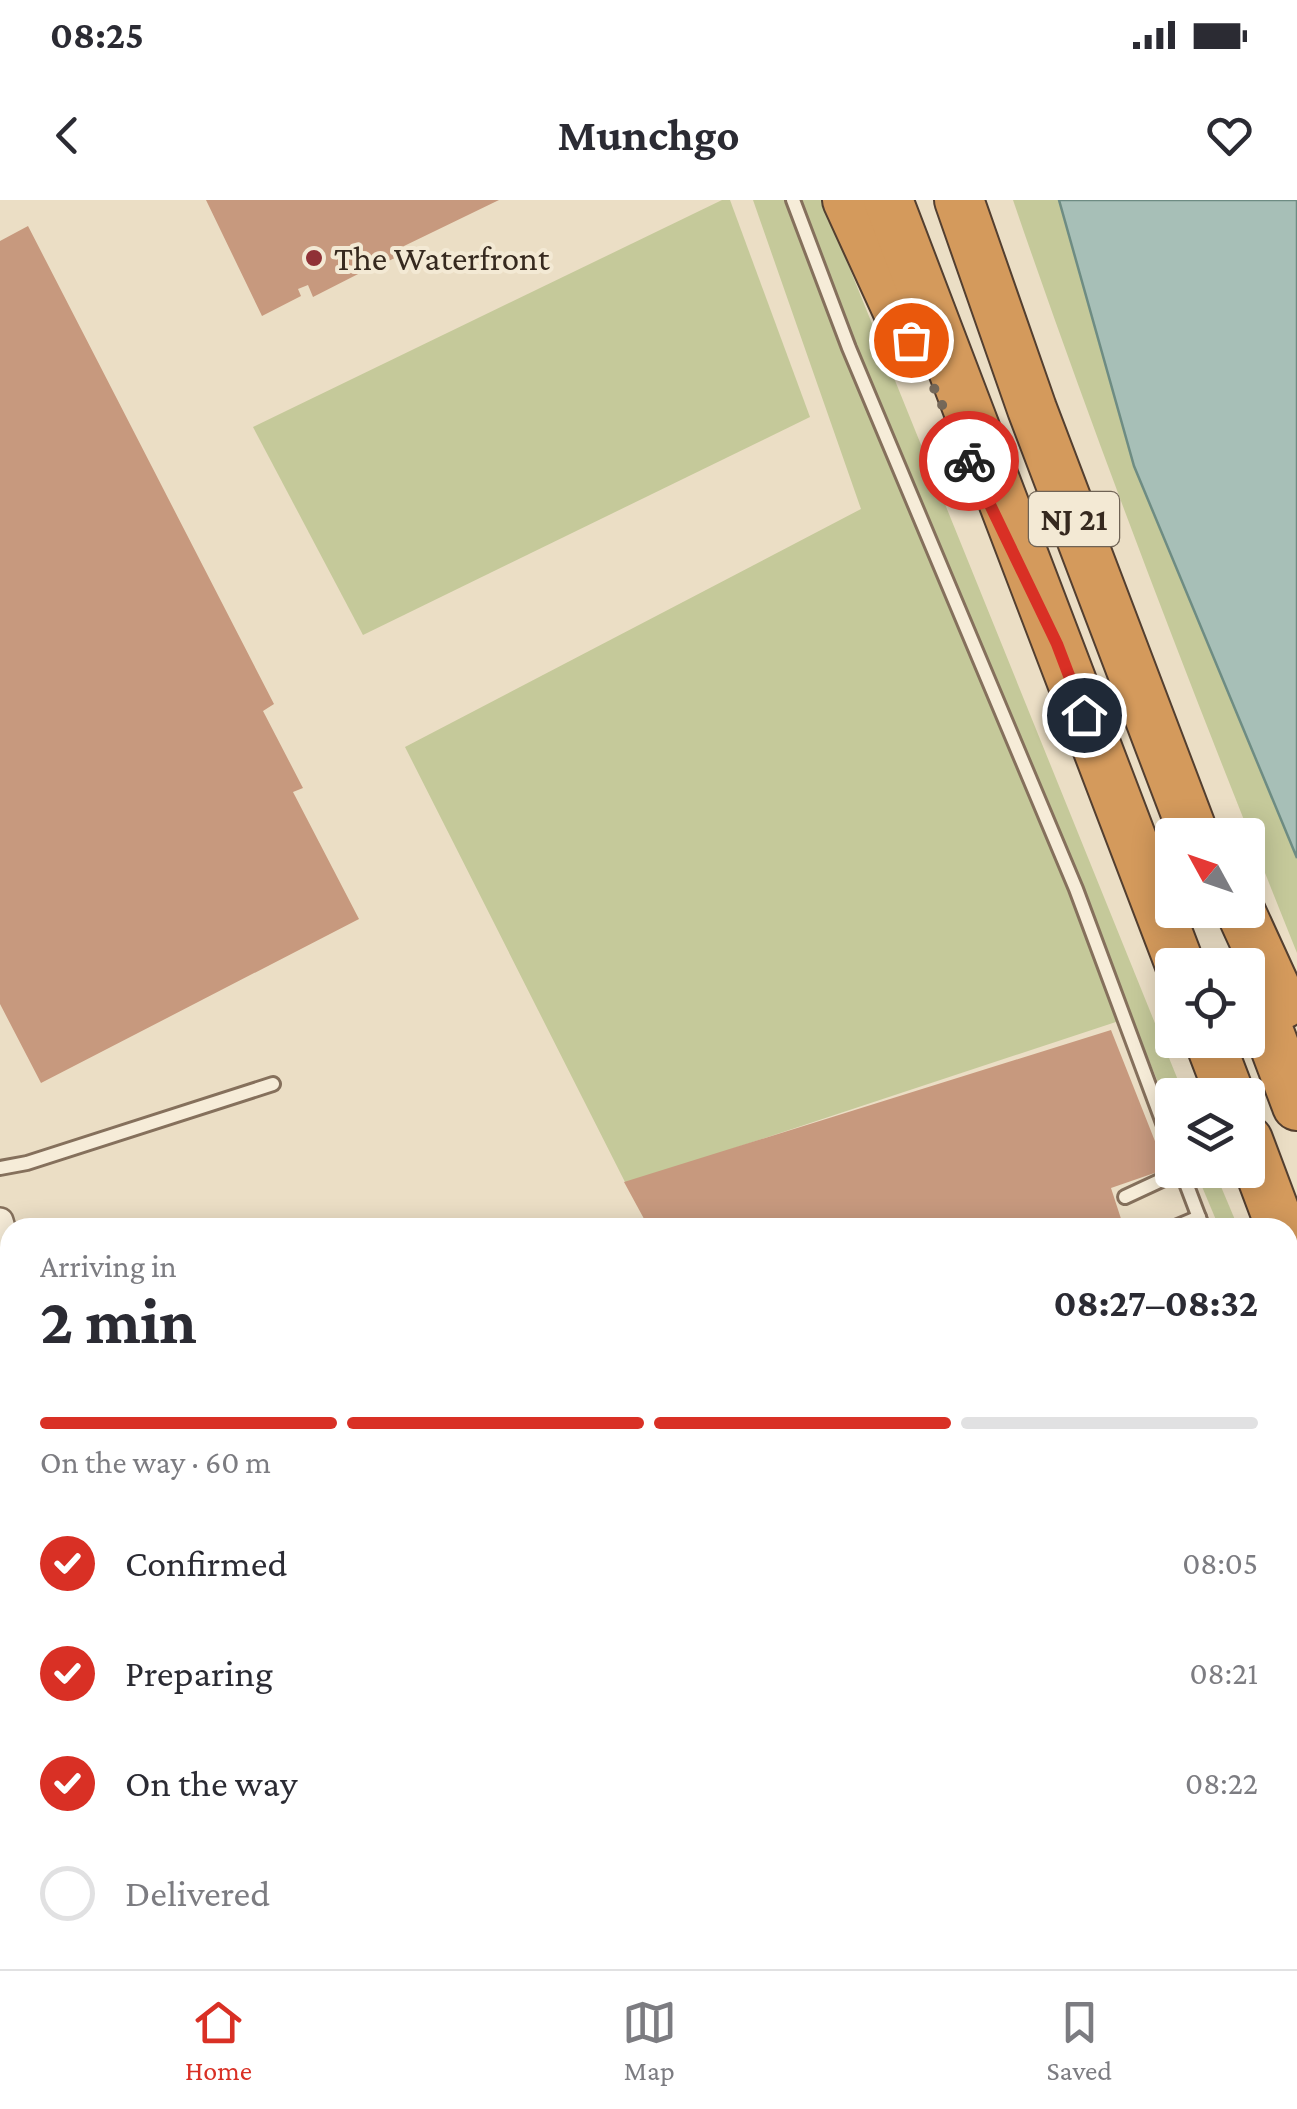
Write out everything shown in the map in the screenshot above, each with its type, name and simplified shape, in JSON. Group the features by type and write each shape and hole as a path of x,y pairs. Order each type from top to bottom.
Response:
{"highway":[{"path":"847,200 1057,644"},
{"name":"NJ 21","path":"888,200 1173,948"},
{"name":"NJ 21","path":"959,200 1032,409 1188,818"},
{"path":"1134,677 1198,818"},
{"path":"1248,928 1297,1034"},
{"path":"1265,1021 1297,1106"},
{"path":"1265,1185 1277,1218"}],"lane":[{"path":"793,200 849,348 1076,890 1155,1102"},
{"path":"0,1168 27,1163 274,1084"},
{"path":"1125,1197 1155,1183"},
{"path":"1188,1188 1199,1218"}],"green space":[{"path":"722,200 730,200 810,417 363,635 253,427"},
{"path":"753,200 822,200 1155,1023 1155,1058 1169,1058 1177,1078 1156,1078 1131,1017 626,1184 405,747 861,509"},
{"path":"1013,200 1059,200 1134,466 1297,858 1297,953 1265,872 1265,818 1244,818 1080,390"},
{"path":"1203,1188 1222,1188 1234,1218 1215,1218"}],"water":[{"path":"1059,200 1297,200 1297,858 1134,466"}],"building":[{"name":"The Waterfront","path":"206,200 499,200 402,247 405,253 368,271 365,264 361,265 364,271 313,297 308,285 298,289 301,296 262,316"},
{"path":"28,226 274,704 263,711 303,788 293,792 359,919 41,1083 0,1004 0,241"},
{"path":"1111,1030 1155,1141 1155,1173 1111,1188 1121,1218 644,1218 624,1182"}],"way so far":[{"path":"911,340 969,461"}],"place":[{"name":"The Waterfront","path":"314,258"}],"route":[{"path":"969,461 1057,644 1084,715"}]}
